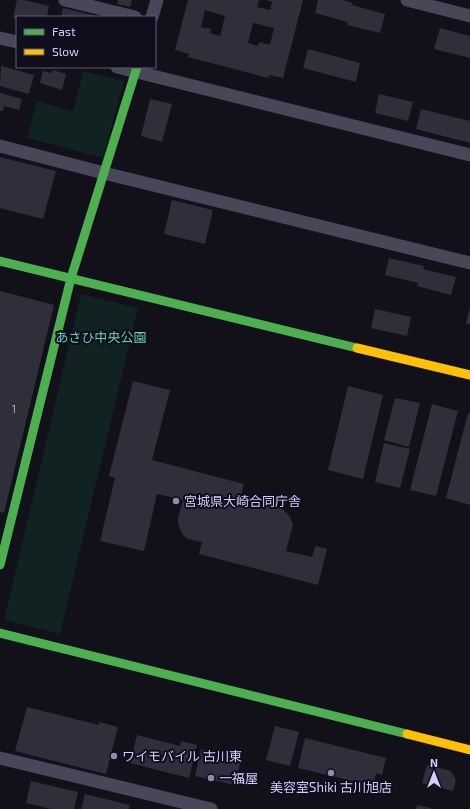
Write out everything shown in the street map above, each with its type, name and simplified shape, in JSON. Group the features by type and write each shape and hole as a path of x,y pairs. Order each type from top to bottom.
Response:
{"street":[{"path":"152,16 157,0"},
{"path":"407,0 470,16"},
{"path":"70,1 131,16"},
{"path":"0,38 16,42"},
{"path":"127,68 137,69 470,155"},
{"path":"0,565 71,278 137,69"},
{"path":"0,146 470,263"},
{"path":"0,261 470,375"},
{"path":"0,633 470,750"},
{"path":"0,758 210,809"}],"green space":[{"path":"83,71 124,81 103,158 27,138 37,101 73,111"},
{"name":"あさひ中央公園","path":"81,294 138,308 60,634 4,620"}],"building":[{"path":"17,0 24,0 49,6 47,16 16,16 16,19 13,18"},
{"path":"118,0 132,0 130,7 117,4"},
{"path":"188,0 259,0 257,7 270,10 272,2 266,0 303,0 283,78 269,75 268,78 188,57 189,54 175,50","holes":["205,10 225,16 220,36 210,33 211,29 201,27","253,23 274,28 270,45 259,42 258,46 248,43"]},
{"path":"318,0 342,0 353,3 352,5 385,14 380,33 347,25 348,22 315,13"},
{"path":"63,8 97,16 61,16"},
{"path":"440,28 470,36 470,58 434,49"},
{"path":"308,49 360,63 356,82 303,68"},
{"path":"1,66 34,75 29,94 0,86"},
{"path":"53,70 66,74 62,90 40,83 43,71 52,73"},
{"path":"0,93 22,99 19,110 4,106 3,111 0,111"},
{"path":"379,94 413,102 408,121 375,113"},
{"path":"150,99 172,104 162,142 141,136"},
{"path":"421,109 470,121 470,143 416,129"},
{"path":"0,157 56,171 43,219 0,208"},
{"path":"172,200 213,210 205,244 164,234"},
{"path":"389,258 424,266 423,269 456,277 451,295 417,286 418,283 385,275"},
{"path":"0,291 54,305 4,513 0,512"},
{"path":"375,309 411,317 407,336 371,328"},
{"path":"469,310 470,324 466,324"},
{"path":"133,381 170,390 152,460 244,484 241,495 281,507 290,517 293,525 286,551 312,557 315,546 327,549 318,585 199,554 202,542 188,539 183,535 178,524 178,518 183,500 157,494 144,551 100,541 115,478 109,476"},
{"path":"348,386 383,395 363,479 328,470"},
{"path":"395,398 420,403 409,447 384,440"},
{"path":"432,404 458,411 436,496 410,490"},
{"path":"468,413 470,414 470,505 446,498"},
{"path":"384,443 410,449 400,488 375,482"},
{"path":"27,707 99,725 99,722 118,727 106,774 15,751"},
{"path":"275,726 299,732 290,766 266,760"},
{"path":"137,735 180,746 181,741 197,745 189,778 130,763"},
{"path":"305,738 386,758 382,775 376,773 373,786 298,768"},
{"path":"201,749 241,759 235,785 195,776"},
{"path":"427,765 451,771 456,780 453,791 422,783"},
{"path":"31,781 78,792 74,809 51,809 26,803"},
{"path":"85,794 130,805 129,809 81,809"},
{"path":"417,805 431,808 431,809 416,809"}],"traffic: fast":[{"path":"0,565 71,278 137,68"},
{"path":"0,261 357,348"},
{"path":"0,633 407,734"}],"traffic: slow":[{"path":"357,348 470,375"},
{"path":"407,734 470,750"}],"place":[{"name":"宮城県大崎合同庁舎","path":"176,501"},
{"name":"ワイモバイル 古川東","path":"114,756"},
{"name":"美容室Shiki 古川旭店","path":"331,773"},
{"name":"一福屋","path":"211,778"}]}
